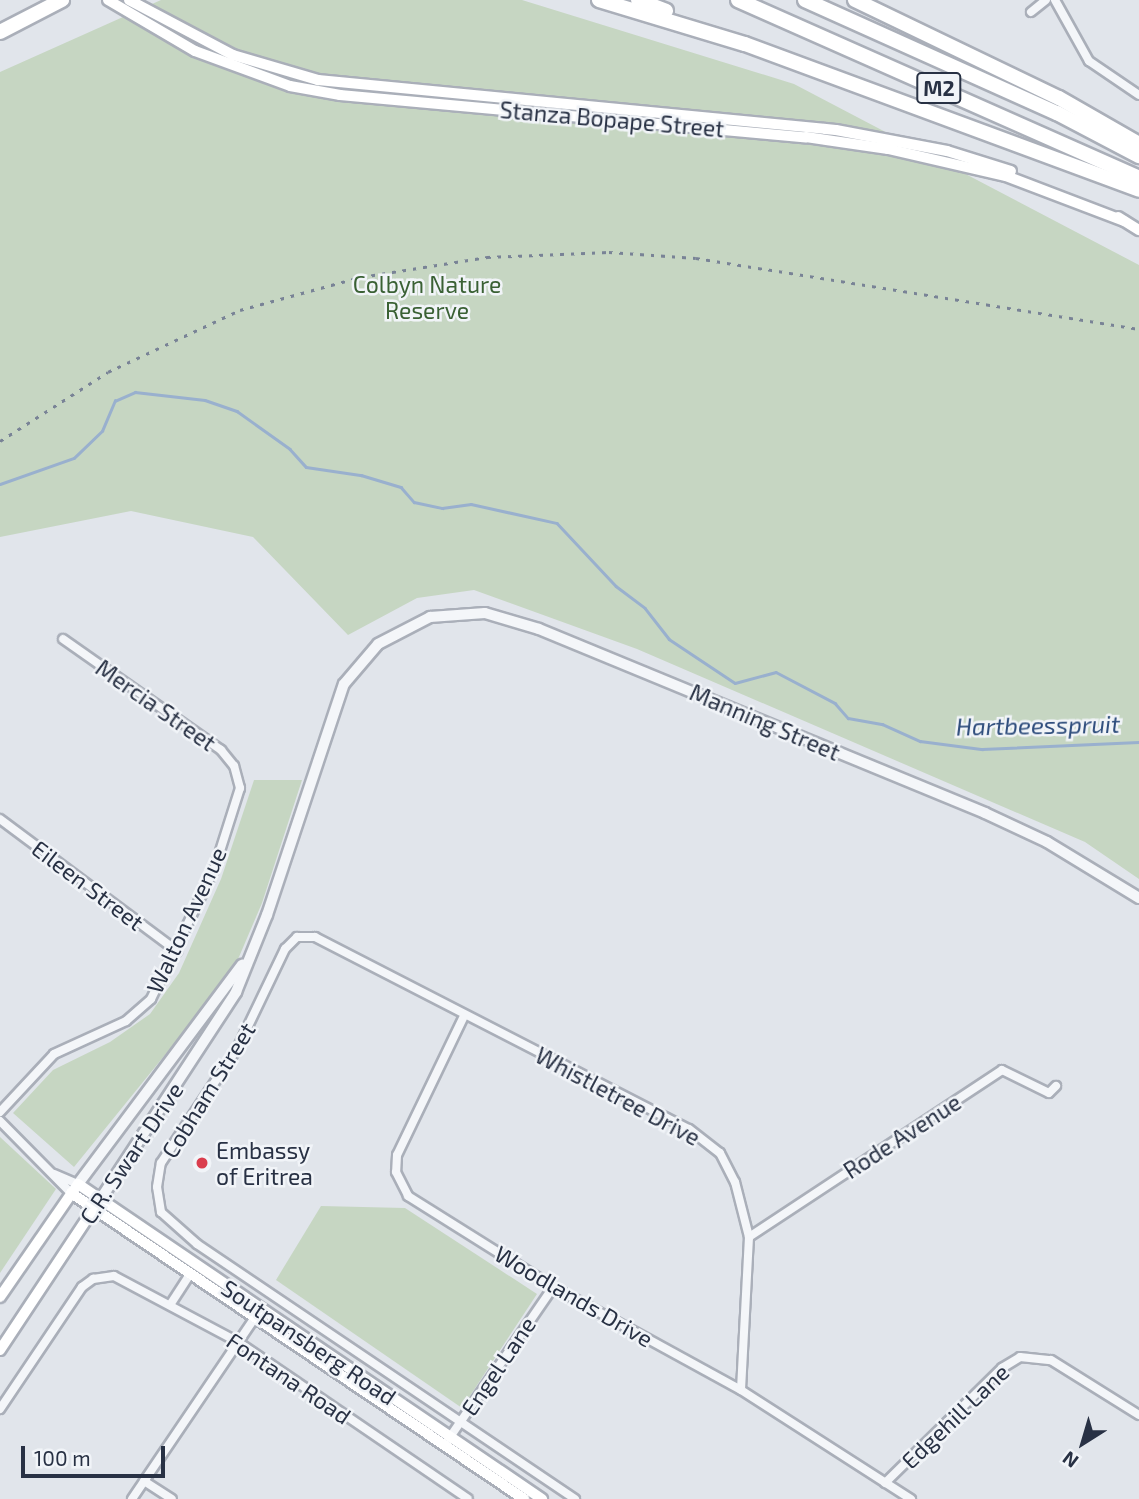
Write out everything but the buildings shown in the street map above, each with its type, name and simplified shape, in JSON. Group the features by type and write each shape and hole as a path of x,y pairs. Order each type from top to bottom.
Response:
{"highway":[{"path":"599,0 745,44"},
{"path":"638,0 745,44 1139,190"},
{"name":"M2","path":"738,0 1139,178"},
{"name":"M2","path":"805,0 1057,113 1139,156"},
{"path":"855,0 1059,98 1139,144"},
{"path":"0,32 56,2"}],"main road":[{"name":"Stanza Bopape Street","path":"108,0 195,51 290,86 340,95 757,132 888,149 1006,176 1124,221"},
{"name":"Stanza Bopape Street","path":"128,0 233,55 318,80 878,137 1013,171 1077,196 1139,230"},
{"name":"Soutpansberg Road","path":"75,1188 190,1274 258,1314"},
{"name":"C.R. Swart Drive","path":"0,1297 75,1188"},
{"name":"Soutpansberg Road","path":"97,1204 447,1442 524,1499"},
{"name":"C.R. Swart Drive","path":"0,1350 97,1204"},
{"name":"Soutpansberg Road","path":"447,1442 542,1499"}],"street":[{"path":"1031,12 1046,0"},
{"path":"1055,0 1089,61 1139,95"},
{"name":"Manning Street","path":"378,644 430,617 461,612 511,618 985,813 1047,842 1139,898"},
{"name":"Mercia Street","path":"63,639 221,750 239,779"},
{"name":"C.R. Swart Drive","path":"97,1204 236,992 253,950 335,707 355,667 378,644"},
{"name":"Walton Avenue","path":"0,1112 54,1054 138,1012 151,999 177,951 214,870 236,806 239,779"},
{"name":"Eileen Street","path":"0,819 177,951"},
{"name":"Whistletree Drive","path":"298,937 315,937 706,1141 728,1166 749,1237 741,1391"},
{"name":"Cobham Street","path":"298,937 282,954 238,1047 161,1163 157,1187 161,1212 171,1225 197,1244 575,1499"},
{"name":"C.R. Swart Drive","path":"75,1188 253,950"},
{"name":"Woodlands Drive","path":"464,1016 400,1146 398,1178 415,1202 553,1287 741,1391 911,1499"},
{"name":"Rode Avenue","path":"749,1237 1002,1070 1049,1093 1056,1086"},
{"path":"0,1121 54,1174 75,1188"},
{"path":"170,1305 190,1274"},
{"name":"Fontana Road","path":"0,1409 78,1293 101,1276 120,1278 238,1342 468,1499"},
{"name":"Engel Lane","path":"447,1442 553,1287"},
{"path":"132,1499 258,1314"},
{"name":"Edgehill Lane","path":"886,1482 1002,1368 1020,1357 1051,1360 1139,1415"},
{"path":"144,1480 172,1499"}],"green space":[{"name":"Colbyn Nature Reserve","path":"161,0 522,0 794,84 1139,265 1139,879 1085,842 637,649 474,590 417,598 348,635 253,537 131,511 0,537 0,72"},
{"path":"254,780 302,780 262,903 233,971 74,1167 13,1113 53,1070 110,1042 150,1014 179,973 221,879"},
{"path":"0,1137 56,1189 0,1273"},
{"path":"321,1206 405,1208 537,1294 462,1408 276,1280"}],"waterway":[{"name":"Hartbeesspruit","path":"0,484 74,458 102,431 115,401 135,392 205,400 237,411 290,449 306,467 361,475 401,487 414,502 442,508 471,504 557,523 616,586 645,608 669,639 735,683 776,672 835,703 848,718 882,724 920,741 982,749 1139,742"}],"railway":[{"path":"0,441 108,372 240,310 361,277 487,257 609,252 696,258 1139,329"}],"place":[{"name":"Embassy of Eritrea","path":"202,1163"}]}
